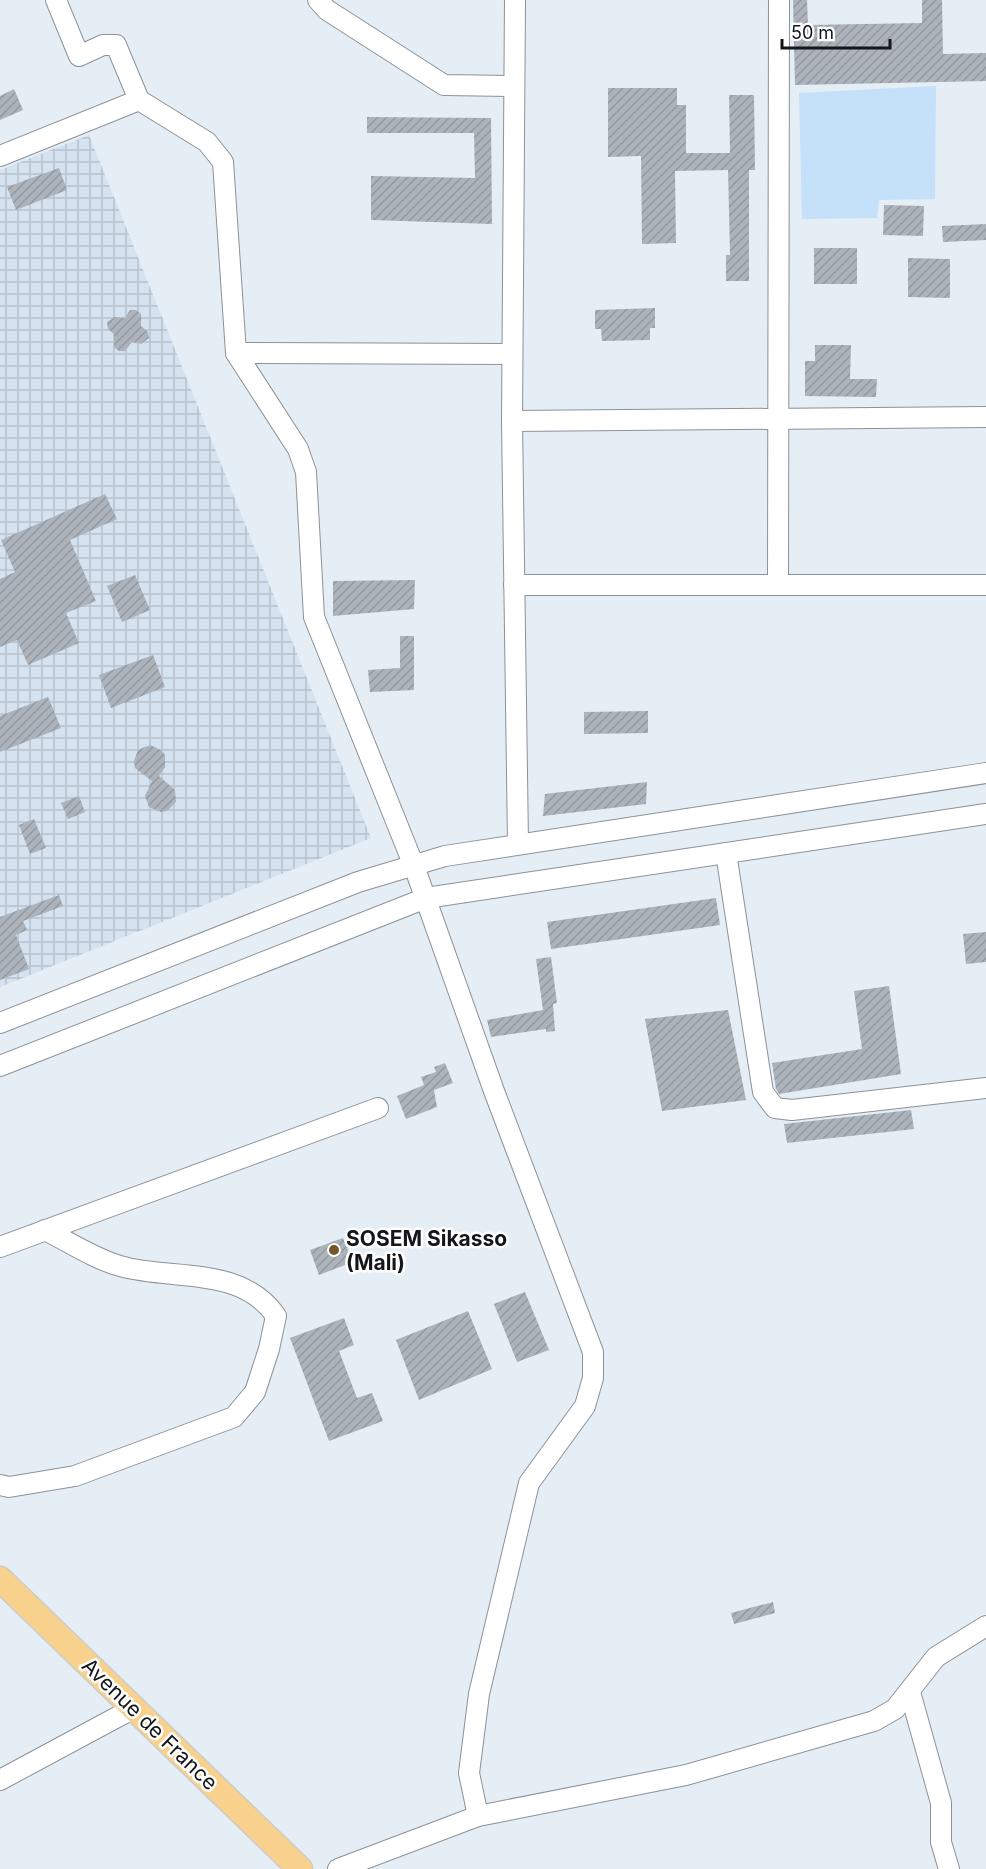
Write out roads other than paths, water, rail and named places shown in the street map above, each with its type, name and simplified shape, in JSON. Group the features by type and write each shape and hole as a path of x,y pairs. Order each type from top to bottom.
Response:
{"main road":[{"name":"Avenue de France","path":"0,1579 300,1869"}],"street":[{"path":"56,0 79,56 103,45 116,45 139,100 207,142 224,162 236,353 298,449 306,472 314,617 414,866 494,1091 593,1352 593,1378 585,1406 529,1483 479,1694 469,1773 478,1816"},
{"path":"318,0 327,10 444,86 514,86"},
{"path":"515,0 512,421 518,844"},
{"path":"778,0 778,585"},
{"path":"0,156 139,100"},
{"path":"236,353 512,354"},
{"path":"512,421 986,417"},
{"path":"514,585 986,585"},
{"path":"0,1023 358,882 445,856 986,773"},
{"path":"0,1066 426,898 986,814"},
{"path":"726,853 763,1092 775,1108 792,1110 986,1088"},
{"path":"0,1247 378,1108"},
{"path":"0,1485 9,1487 75,1476 234,1417 255,1392 269,1349 276,1316 266,1301 226,1280 120,1266 45,1230"},
{"path":"338,1869 478,1816 686,1775 874,1721 896,1709 936,1657 986,1626"},
{"path":"910,1692 941,1803 941,1842 949,1869"},
{"path":"0,1780 134,1708"}],"place":[{"name":"SOSEM Sikasso (Mali)","path":"334,1250"}]}
